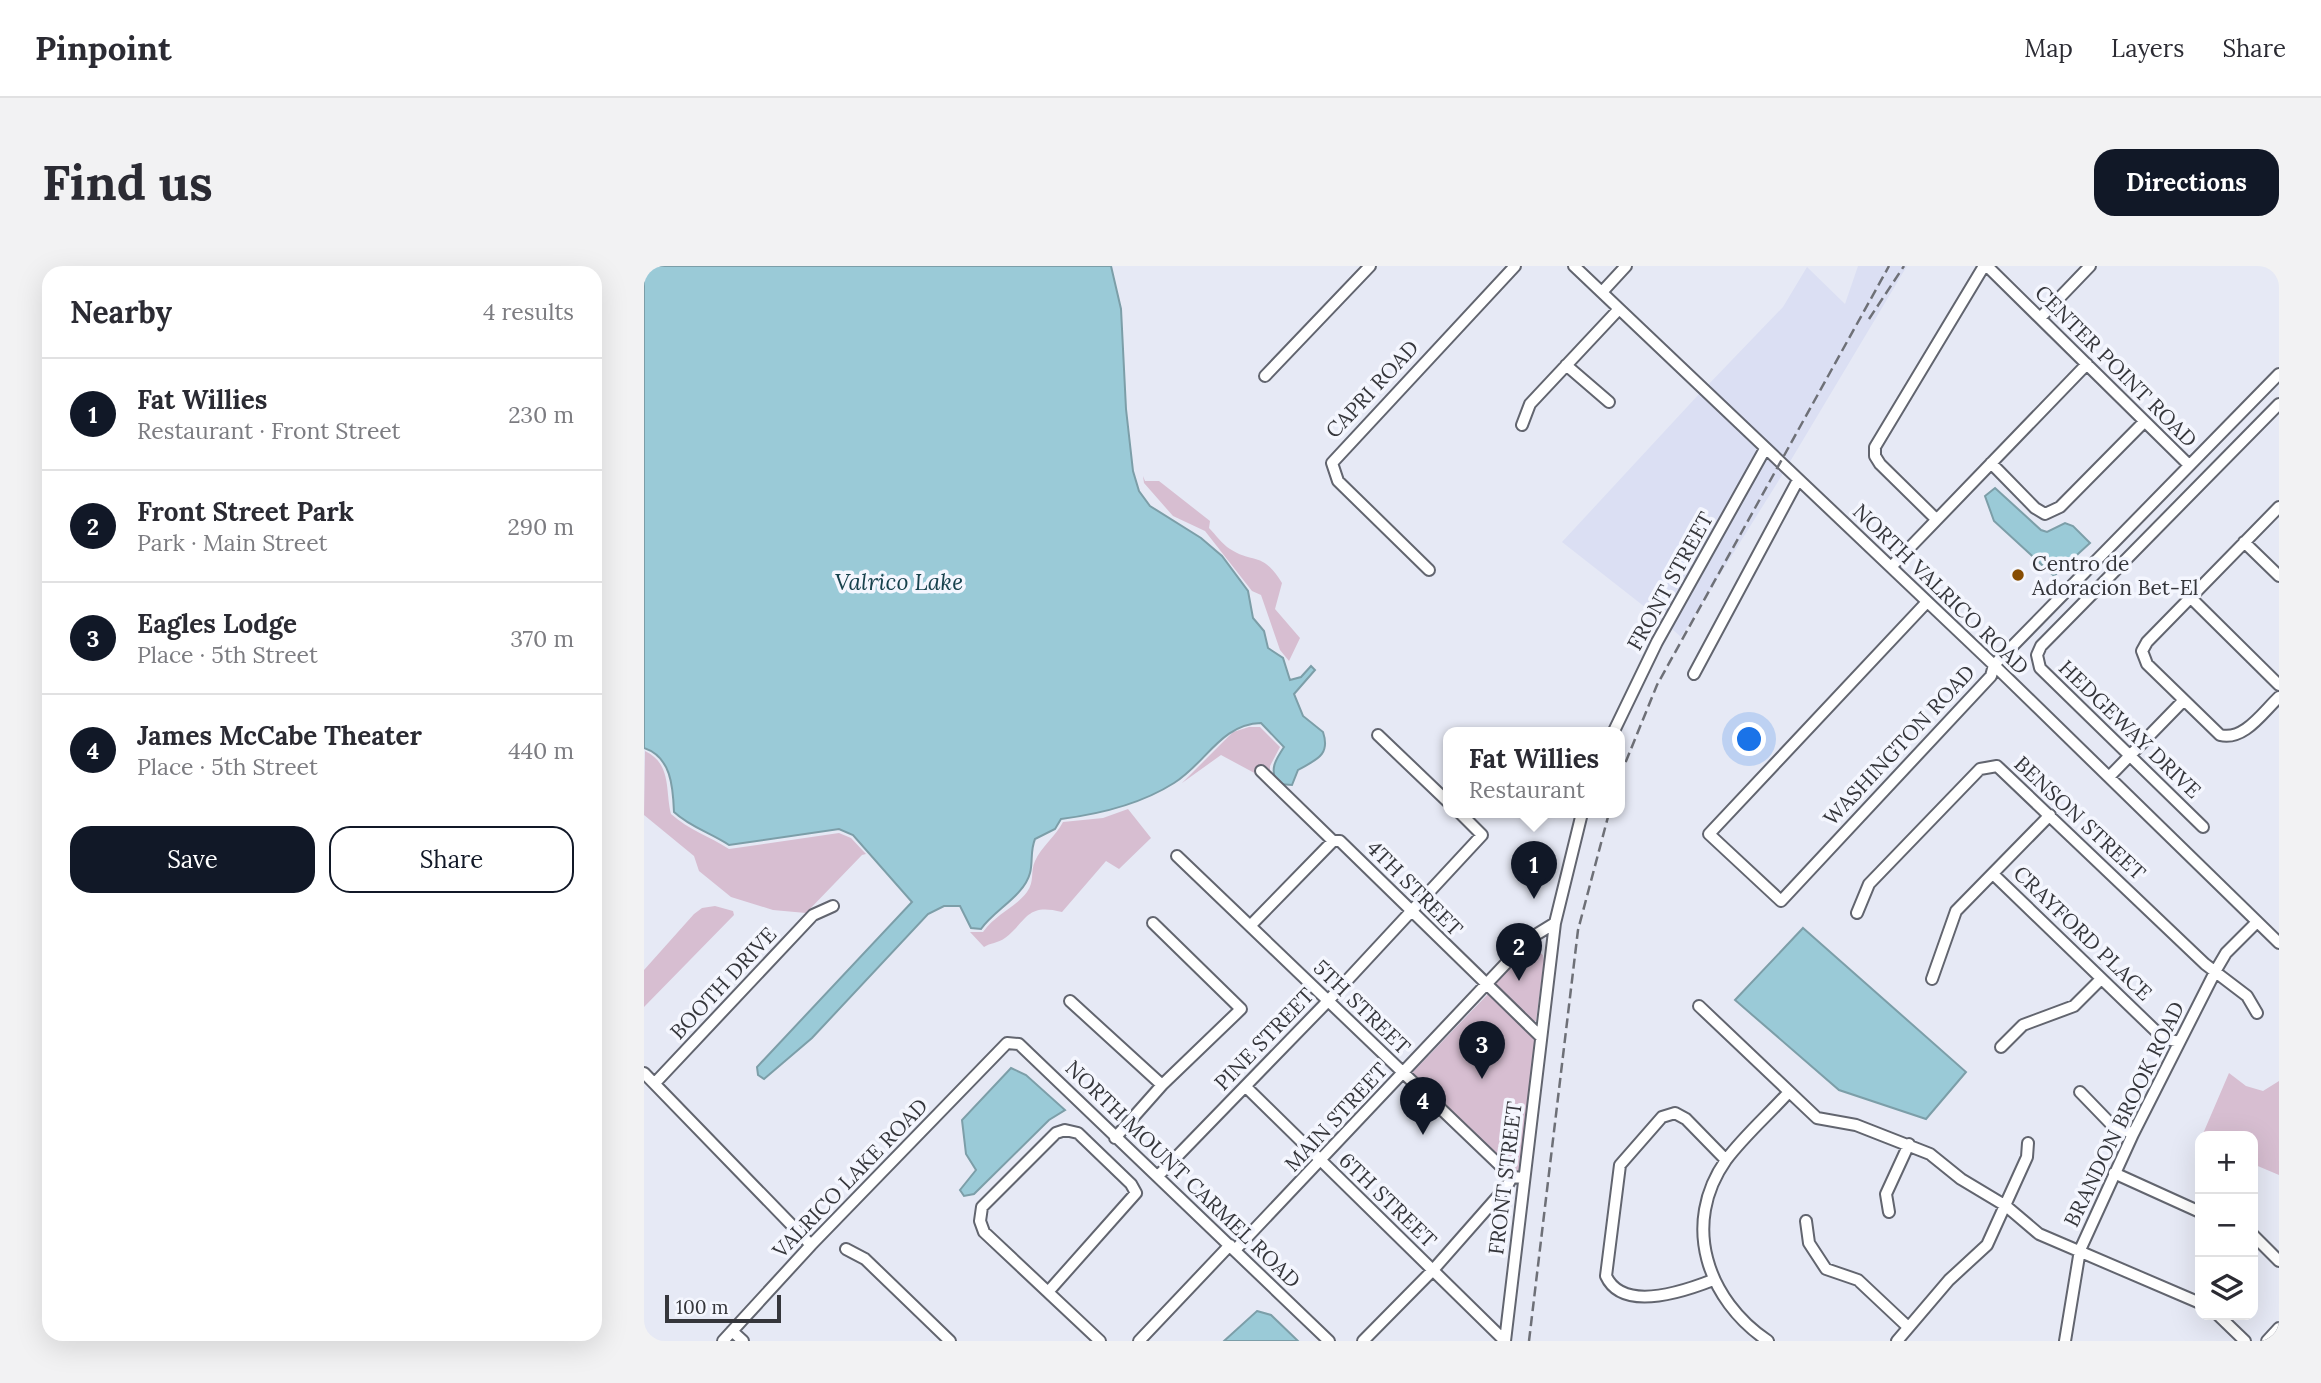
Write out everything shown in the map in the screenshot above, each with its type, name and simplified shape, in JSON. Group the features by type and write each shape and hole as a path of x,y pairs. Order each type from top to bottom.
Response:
{"street":[{"path":"1265,376 1370,266"},
{"name":"CAPRI ROAD","path":"1429,570 1338,481 1332,463 1515,266"},
{"name":"NORTH VALRICO ROAD","path":"1574,266 1994,665 2279,943"},
{"path":"1601,292 1626,266"},
{"path":"1936,519 1880,464 1875,456 1875,447 1985,266"},
{"name":"CENTER POINT ROAD","path":"1985,266 2189,464"},
{"path":"2040,318 2090,266"},
{"path":"1522,425 1530,404 1619,309"},
{"path":"1891,567 2087,364"},
{"path":"1566,365 1609,402"},
{"name":"WASHINGTON ROAD","path":"1927,602 1709,834 1781,901 1991,676 1994,665 2279,374"},
{"name":"HEDGEWAY DRIVE","path":"2203,827 2040,668 2036,655 2041,646 2279,404"},
{"path":"1991,463 2035,509 2045,514 2060,507 2144,422"},
{"name":"FRONT STREET","path":"1616,727 1657,642 1765,449"},
{"path":"1694,674 1798,480"},
{"path":"2279,508 2190,597 2142,651 2147,664 2220,735 2232,738 2241,734 2279,697"},
{"path":"2244,542 2279,576"},
{"path":"2190,597 2279,685"},
{"path":"2109,777 2183,700"},
{"path":"1378,735 1443,797"},
{"name":"BENSON STREET","path":"1857,913 1869,884 1980,769 1997,766 2205,964 2247,996 2257,1013"},
{"name":"4TH STREET","path":"1261,771 1333,841 1340,841 1541,1037"},
{"path":"1932,979 1956,911 2050,815"},
{"name":"PINE STREET","path":"1158,1176 1327,1002 1482,835 1465,818"},
{"name":"FRONT STREET","path":"1505,1341 1555,923 1581,818"},
{"path":"1250,926 1333,841"},
{"name":"5TH STREET","path":"1177,856 1512,1177"},
{"name":"CRAYFORD PLACE","path":"1993,874 2163,1038 2179,1042"},
{"name":"BOOTH DRIVE","path":"655,1083 813,915 833,905"},
{"name":"BRANDON BROOK ROAD","path":"2065,1341 2080,1250 2114,1173 2216,970 2226,953 2257,922"},
{"path":"1115,1138 1162,1086 1241,1009 1153,923"},
{"name":"MAIN STREET","path":"1139,1341 1320,1162 1529,939 1555,923"},
{"path":"2001,1047 2023,1025 2074,1006 2101,979"},
{"path":"1070,1001 1162,1086"},
{"path":"1699,1006 1817,1118 1856,1125 1930,1154 1961,1179 2006,1206 2039,1234 2195,1301"},
{"name":"NORTH MOUNT CARMEL ROAD","path":"1007,1043 1019,1044 1329,1341"},
{"name":"VALRICO LAKE ROAD","path":"723,1341 811,1245 1007,1043"},
{"path":"644,1073 811,1245"},
{"name":"6TH STREET","path":"1246,1087 1505,1341"},
{"path":"2080,1092 2110,1123 2133,1134"},
{"path":"1768,1341 1748,1328 1728,1306 1713,1280 1705,1251 1704,1219 1711,1189 1726,1160 1788,1093"},
{"path":"1713,1280 1676,1295 1660,1297 1618,1291 1610,1286 1606,1276 1620,1165 1662,1117 1675,1113 1686,1119 1726,1160"},
{"path":"1048,1292 1136,1193 1131,1184 1078,1133 1065,1130 1056,1133 982,1208 980,1221 984,1232 1100,1341"},
{"path":"1897,1341 1949,1280 1987,1245 2026,1157 2028,1143"},
{"path":"1889,1212 1886,1194 1909,1144"},
{"path":"2114,1173 2195,1210"},
{"path":"1363,1341 1433,1270 1512,1177 1524,1178"},
{"path":"1806,1220 1809,1243 1826,1269 1858,1280 1908,1327"},
{"path":"2258,1240 2279,1261"},
{"path":"846,1249 865,1259 950,1341"},
{"path":"2223,1320 2245,1341"},
{"path":"2267,1341 2279,1328"},
{"path":"732,1331 743,1341"}],"shaded area":[{"path":"1858,266 1907,266 1788,465 1706,387 1783,307 1807,267 1845,304"},
{"path":"1700,393 1759,449 1664,622 1562,542"},
{"path":"1766,456 1784,472 1681,637 1671,628"},
{"path":"1143,476 1145,481 1159,481 1210,521 1209,528 1227,547 1263,562 1275,573 1282,583 1275,609 1300,638 1289,661 1280,650 1261,595 1252,591 1205,531 1173,516 1144,483"},
{"path":"1260,727 1280,747 1270,766 1270,773 1261,765 1256,771 1260,776 1221,755 1182,783 1233,732"},
{"path":"645,751 654,756 664,770 671,814 729,849 839,833 851,838 866,854 806,913 773,910 731,897 699,871 694,856 644,815"},
{"path":"1128,809 1151,838 1119,869 1106,861 1062,912 1034,912 1000,941 984,947 970,932 983,932 1027,892 1035,861 1063,822 1103,818"},
{"path":"715,906 733,911 734,915 644,1007 644,970 694,914 702,908"},
{"path":"1531,947 1543,955 1544,961 1536,1021 1531,1021 1494,985 1509,962"},
{"path":"1489,993 1536,1038 1520,1174 1510,1170 1410,1075"},
{"path":"2229,1073 2246,1086 2263,1091 2279,1081 2279,1175 2258,1166 2258,1131 2204,1131"}],"water":[{"name":"Valrico Lake","path":"644,266 1111,266 1121,309 1126,409 1133,471 1139,491 1150,506 1201,538 1222,556 1248,591 1253,618 1264,631 1268,648 1283,658 1290,680 1301,677 1311,666 1315,670 1294,694 1303,716 1323,732 1323,752 1298,770 1292,785 1279,784 1274,770 1284,747 1261,723 1247,725 1224,737 1174,783 1148,797 1120,807 1061,819 1055,829 1035,839 1031,869 1022,889 981,929 971,928 960,906 944,906 928,914 812,1038 764,1079 758,1075 757,1067 912,902 853,835 839,829 729,845 694,826 674,812 673,792 665,765 653,752 644,748"},
{"path":"1995,488 2041,530 2047,532 2065,523 2073,526 2090,543 2054,576 1994,521 1985,496"},
{"path":"1803,928 1966,1072 1926,1119 1839,1090 1735,1000"},
{"path":"1011,1068 1026,1075 1065,1110 1049,1120 974,1194 964,1196 960,1190 976,1170 966,1154 962,1120"},
{"path":"1257,1311 1271,1315 1298,1341 1224,1341"}],"railway":[{"path":"1625,764 1657,685 1889,266"},
{"path":"1869,319 1904,266"},
{"path":"1529,1341 1578,930 1608,818"}],"place":[{"name":"Centro de Adoracion Bet-El","path":"2018,575"},
{"name":"Fat Willies","path":"1534,899"},
{"name":"Front Street Park","path":"1519,981"},
{"name":"Eagles Lodge","path":"1482,1079"},
{"name":"James McCabe Theater","path":"1423,1135"}]}
